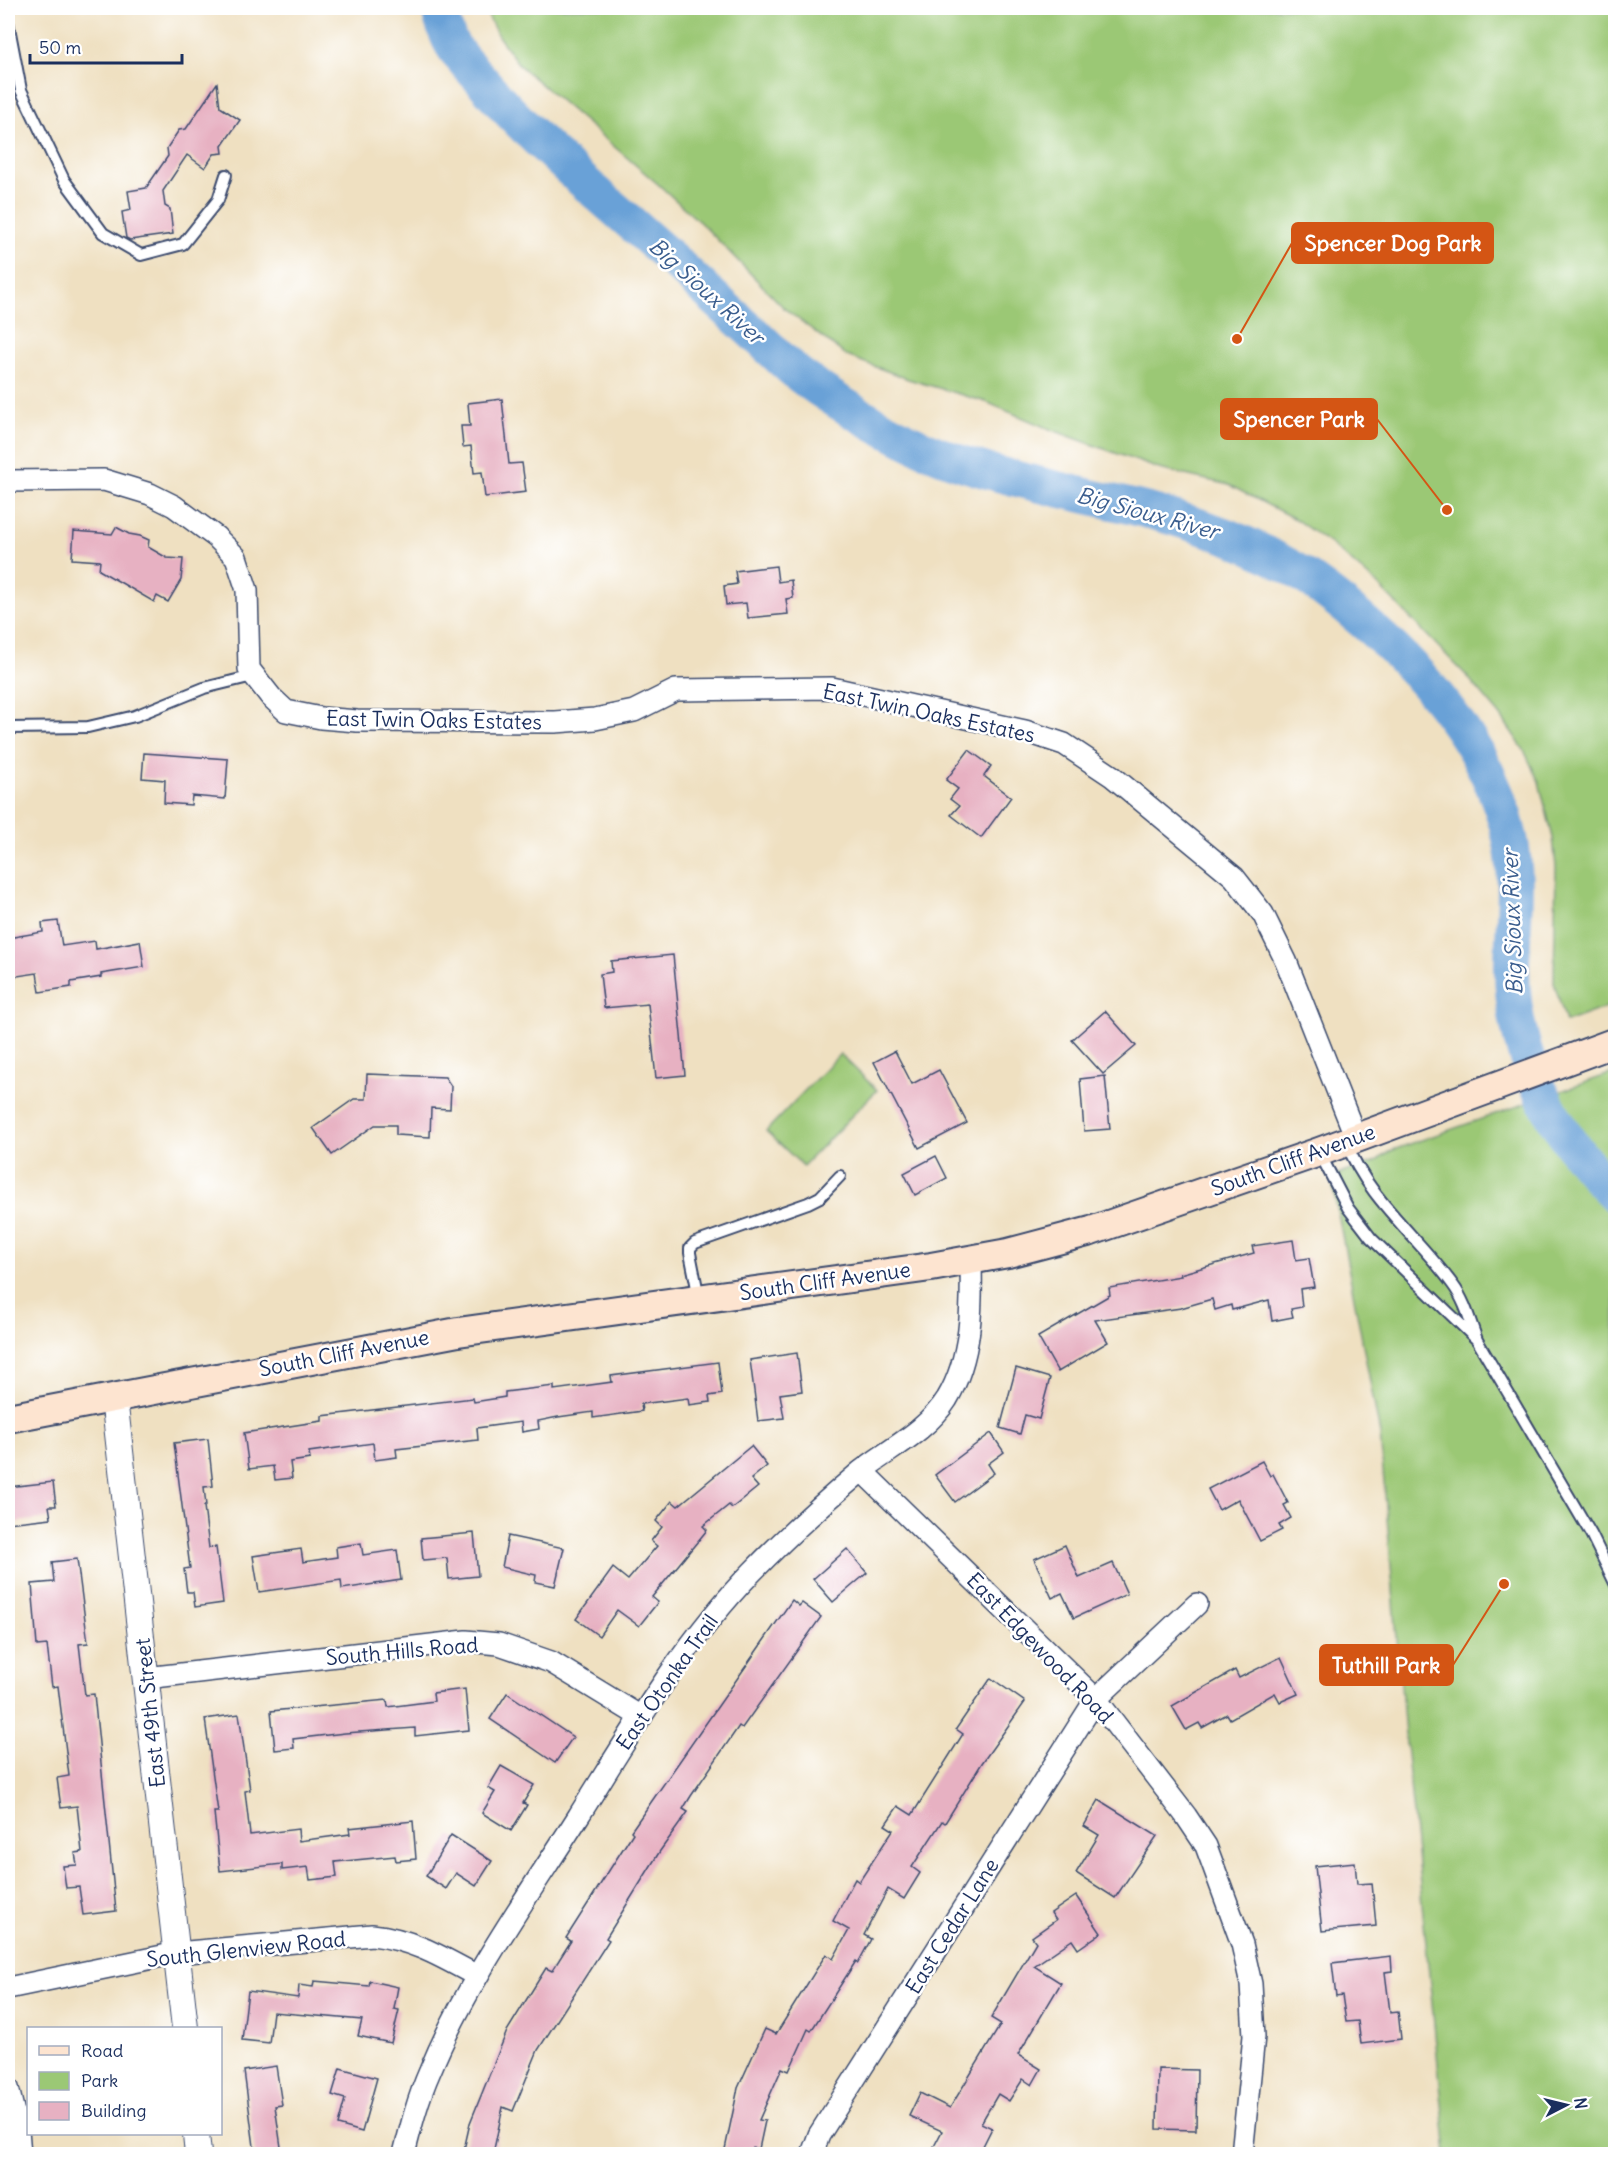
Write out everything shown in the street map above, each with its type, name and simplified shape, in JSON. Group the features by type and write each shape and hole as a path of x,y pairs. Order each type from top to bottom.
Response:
{"main road":[{"name":"South Cliff Avenue","path":"8,1418 458,1332 971,1261 1091,1231 1319,1152 1616,1042"}],"street":[{"path":"8,481 104,480 150,494 174,506 216,537 236,557 247,590 247,662 253,676"},
{"name":"East Twin Oaks Estates","path":"253,676 286,711 321,718 357,721 555,722 595,719 634,711 676,690 831,688 1025,732 1064,744 1112,776 1234,877 1263,914 1286,961 1351,1140"},
{"name":"East Otonka Trail","path":"404,2154 418,2102 431,2068 477,1976 641,1717 717,1610 803,1521 862,1470 914,1434 936,1414 947,1398 958,1373 970,1324 971,1261"},
{"name":"East 49th Street","path":"114,1398 185,2027"},
{"name":"East Edgewood Road","path":"862,1470 1096,1699 1186,1815 1206,1846 1242,1944 1251,1984 1254,2036 1242,2154"},
{"name":"East Cedar Lane","path":"812,2154 819,2135 1096,1699 1197,1604"},
{"name":"South Hills Road","path":"146,1678 466,1641 499,1644 526,1651 551,1662 641,1717"},
{"name":"South Glenview Road","path":"8,1988 177,1953 372,1935 394,1937 418,1944 477,1976"},
{"path":"8,2088 18,2130 20,2154"},
{"path":"196,2135 198,2154"}],"lane":[{"path":"8,22 21,90 64,180 103,234 141,255 183,244 218,200 226,175"},
{"path":"8,728 88,727 135,716 204,688 253,676"},
{"path":"1351,1140 1358,1167 1371,1187 1454,1286 1466,1306 1477,1340 1591,1534 1616,1585"},
{"path":"1319,1152 1348,1208 1371,1238 1477,1340"},
{"path":"699,1298 690,1253 690,1248 695,1243 808,1203 820,1197 840,1176"}],"green space":[{"path":"484,8 1615,8 1615,1004 1566,1022 1554,983 1556,867 1553,838 1539,782 1524,750 1500,715 1466,675 1375,582 1332,545 1295,519 1229,485 1159,469 1047,428 986,402 908,379 847,356 785,309 706,228 520,66 498,36"},
{"path":"840,1054 877,1090 803,1166 766,1131"},
{"path":"1615,1072 1615,2154 1447,2154 1405,1734 1380,1434 1331,1177 1376,1161 1393,1150"}],"building":[{"path":"217,83 220,107 240,120 222,146 223,153 214,154 205,168 187,155 163,191 165,206 170,209 173,234 130,240 126,238 122,212 131,210 128,191 146,188 168,156 167,148 179,130 186,129"},
{"path":"502,399 509,464 522,463 526,492 485,497 482,472 474,473 471,446 463,447 461,426 470,426 468,403"},
{"path":"116,527 149,540 148,547 167,558 183,559 181,580 168,602 157,596 154,602 99,570 100,561 72,559 74,531 112,534"},
{"path":"776,566 778,582 791,580 793,598 786,599 788,614 748,618 746,603 726,605 724,586 737,584 735,571"},
{"path":"969,750 991,766 984,776 1011,797 981,838 951,815 959,806 950,799 958,789 946,780"},
{"path":"144,753 228,759 225,799 192,796 191,805 164,803 165,780 142,778"},
{"path":"58,921 62,946 95,941 96,949 140,941 144,967 101,974 101,977 71,982 71,987 40,992 37,973 11,977 10,967 8,968 8,938 43,932 42,923"},
{"path":"673,955 685,1075 656,1078 648,1004 604,1008 600,974 612,972 611,961"},
{"path":"1105,1011 1136,1046 1103,1074 1072,1040"},
{"path":"895,1051 912,1084 939,1070 967,1123 919,1148 874,1062"},
{"path":"367,1074 445,1077 451,1086 450,1109 431,1108 430,1137 396,1135 396,1125 375,1125 332,1155 313,1128 354,1099 366,1099"},
{"path":"1105,1076 1110,1129 1084,1131 1080,1079"},
{"path":"936,1156 947,1178 915,1195 904,1173"},
{"path":"1293,1240 1296,1260 1309,1258 1314,1287 1300,1289 1302,1307 1291,1309 1293,1317 1272,1321 1269,1300 1232,1310 1231,1305 1215,1310 1212,1299 1181,1308 1095,1320 1108,1342 1058,1372 1038,1337 1110,1295 1109,1288 1181,1276 1180,1274 1254,1253 1252,1246"},
{"path":"797,1353 802,1391 780,1394 784,1418 758,1421 750,1360"},
{"path":"718,1362 722,1394 709,1396 710,1402 689,1405 688,1398 641,1404 642,1411 593,1418 593,1412 558,1417 538,1421 539,1429 522,1432 521,1422 477,1428 478,1440 396,1449 397,1457 375,1460 373,1443 309,1452 310,1459 290,1462 292,1478 275,1480 273,1466 249,1469 244,1433 322,1421 322,1416 473,1398 474,1402 505,1397 505,1392 554,1386 554,1390 612,1382 611,1376"},
{"path":"1016,1368 1050,1378 1039,1419 1025,1415 1020,1434 1000,1428"},
{"path":"991,1433 1004,1452 988,1464 994,1473 955,1502 935,1475"},
{"path":"208,1439 213,1486 204,1487 206,1506 204,1506 209,1548 216,1547 223,1603 195,1607 193,1592 187,1592 184,1569 190,1568 174,1443"},
{"path":"751,1446 767,1466 751,1479 758,1487 732,1508 729,1505 703,1526 707,1530 652,1597 658,1602 639,1626 617,1610 599,1636 576,1619 613,1568 628,1580 657,1546 651,1541 662,1527 656,1521 672,1501 678,1506"},
{"path":"1262,1461 1270,1476 1273,1474 1288,1503 1284,1505 1291,1518 1279,1525 1282,1530 1260,1541 1238,1499 1219,1510 1208,1489"},
{"path":"53,1482 56,1506 49,1506 51,1518 8,1523 8,1487"},
{"path":"474,1533 478,1576 449,1579 447,1558 423,1560 421,1538"},
{"path":"508,1536 564,1548 555,1586 535,1582 536,1575 502,1567"},
{"path":"361,1543 363,1555 397,1550 401,1580 342,1589 341,1580 259,1592 253,1556 301,1549 303,1562 337,1557 336,1547"},
{"path":"1065,1545 1079,1578 1113,1563 1127,1594 1074,1618 1062,1593 1052,1598 1034,1559"},
{"path":"847,1549 867,1573 833,1602 813,1579"},
{"path":"77,1559 88,1643 79,1644 85,1695 94,1694 116,1911 83,1915 79,1887 66,1888 63,1866 77,1865 75,1853 82,1852 77,1806 61,1808 57,1778 69,1776 58,1686 52,1687 47,1645 37,1646 32,1584 54,1582 52,1562"},
{"path":"792,1600 799,1606 802,1603 821,1617 742,1728 739,1726 683,1809 688,1812 660,1851 606,1938 609,1940 538,2050 513,2111 503,2107 493,2154 463,2154 470,2123 507,2031 546,1968 552,1971 571,1941 566,1938 633,1833 631,1831"},
{"path":"1281,1657 1298,1694 1280,1702 1275,1693 1230,1719 1227,1714 1202,1728 1199,1723 1186,1730 1172,1706 1235,1670 1239,1678"},
{"path":"991,1678 1025,1702 982,1763 945,1823 942,1821 912,1867 920,1873 904,1899 888,1889 864,1935 871,1939 858,1963 856,1961 811,2031 808,2029 789,2071 782,2068 759,2120 765,2121 759,2149 753,2148 752,2154 724,2154 738,2088 765,2029 776,2034 826,1954 833,1959 849,1930 833,1921 855,1879 859,1882 893,1830 885,1825 898,1806 912,1815 963,1734 956,1729"},
{"path":"465,1689 469,1730 415,1736 415,1728 345,1733 293,1739 294,1748 275,1750 271,1711 387,1700 388,1707 434,1701 433,1693"},
{"path":"507,1693 573,1737 555,1763 490,1719"},
{"path":"239,1714 250,1790 245,1791 250,1835 298,1829 299,1841 350,1834 349,1828 413,1821 416,1859 396,1861 395,1856 335,1862 337,1877 310,1880 308,1867 282,1870 282,1864 220,1871 214,1812 218,1812 205,1719"},
{"path":"501,1766 534,1785 523,1803 527,1805 511,1831 482,1813 495,1792 488,1788"},
{"path":"1099,1800 1157,1836 1115,1898 1076,1873 1099,1835 1084,1826"},
{"path":"451,1835 492,1861 476,1886 456,1873 446,1889 426,1876"},
{"path":"1355,1862 1357,1884 1372,1883 1376,1926 1322,1931 1315,1866"},
{"path":"1076,1896 1101,1933 1078,1949 1072,1940 1034,1966 1061,1983 1018,2055 1041,2069 1032,2085 1023,2079 1009,2101 998,2094 981,2123 992,2128 979,2154 930,2154 942,2131 909,2116 920,2093 950,2108 1001,2024 991,2018 1036,1942 1032,1937 1056,1920 1051,1913"},
{"path":"1391,1956 1392,1971 1385,1972 1390,2012 1398,2011 1401,2039 1361,2044 1358,2021 1346,2022 1342,1995 1336,1996 1332,1963"},
{"path":"314,1981 369,1986 370,1981 398,1987 394,2009 399,2010 391,2043 358,2036 362,2020 273,2012 269,2043 242,2040 248,1991 298,1998 299,1985 313,1987"},
{"path":"276,2066 282,2105 275,2106 282,2154 255,2154 244,2071"},
{"path":"340,2068 377,2078 362,2132 338,2125 345,2099 332,2095"},
{"path":"1158,2069 1197,2070 1196,2130 1157,2129"}],"waterway":[{"name":"Big Sioux River","path":"438,8 453,47 528,131 797,373 819,389 900,437 961,463 1008,477 1149,511 1240,541 1283,563 1324,590 1355,614 1413,669 1463,731 1483,765 1499,800 1513,853 1514,997 1519,1030 1528,1061 1555,1119 1593,1172 1616,1196"}],"place":[{"name":"Spencer Dog Park","path":"1237,339"},
{"name":"Spencer Park","path":"1447,510"},
{"name":"Tuthill Park","path":"1504,1584"}]}
